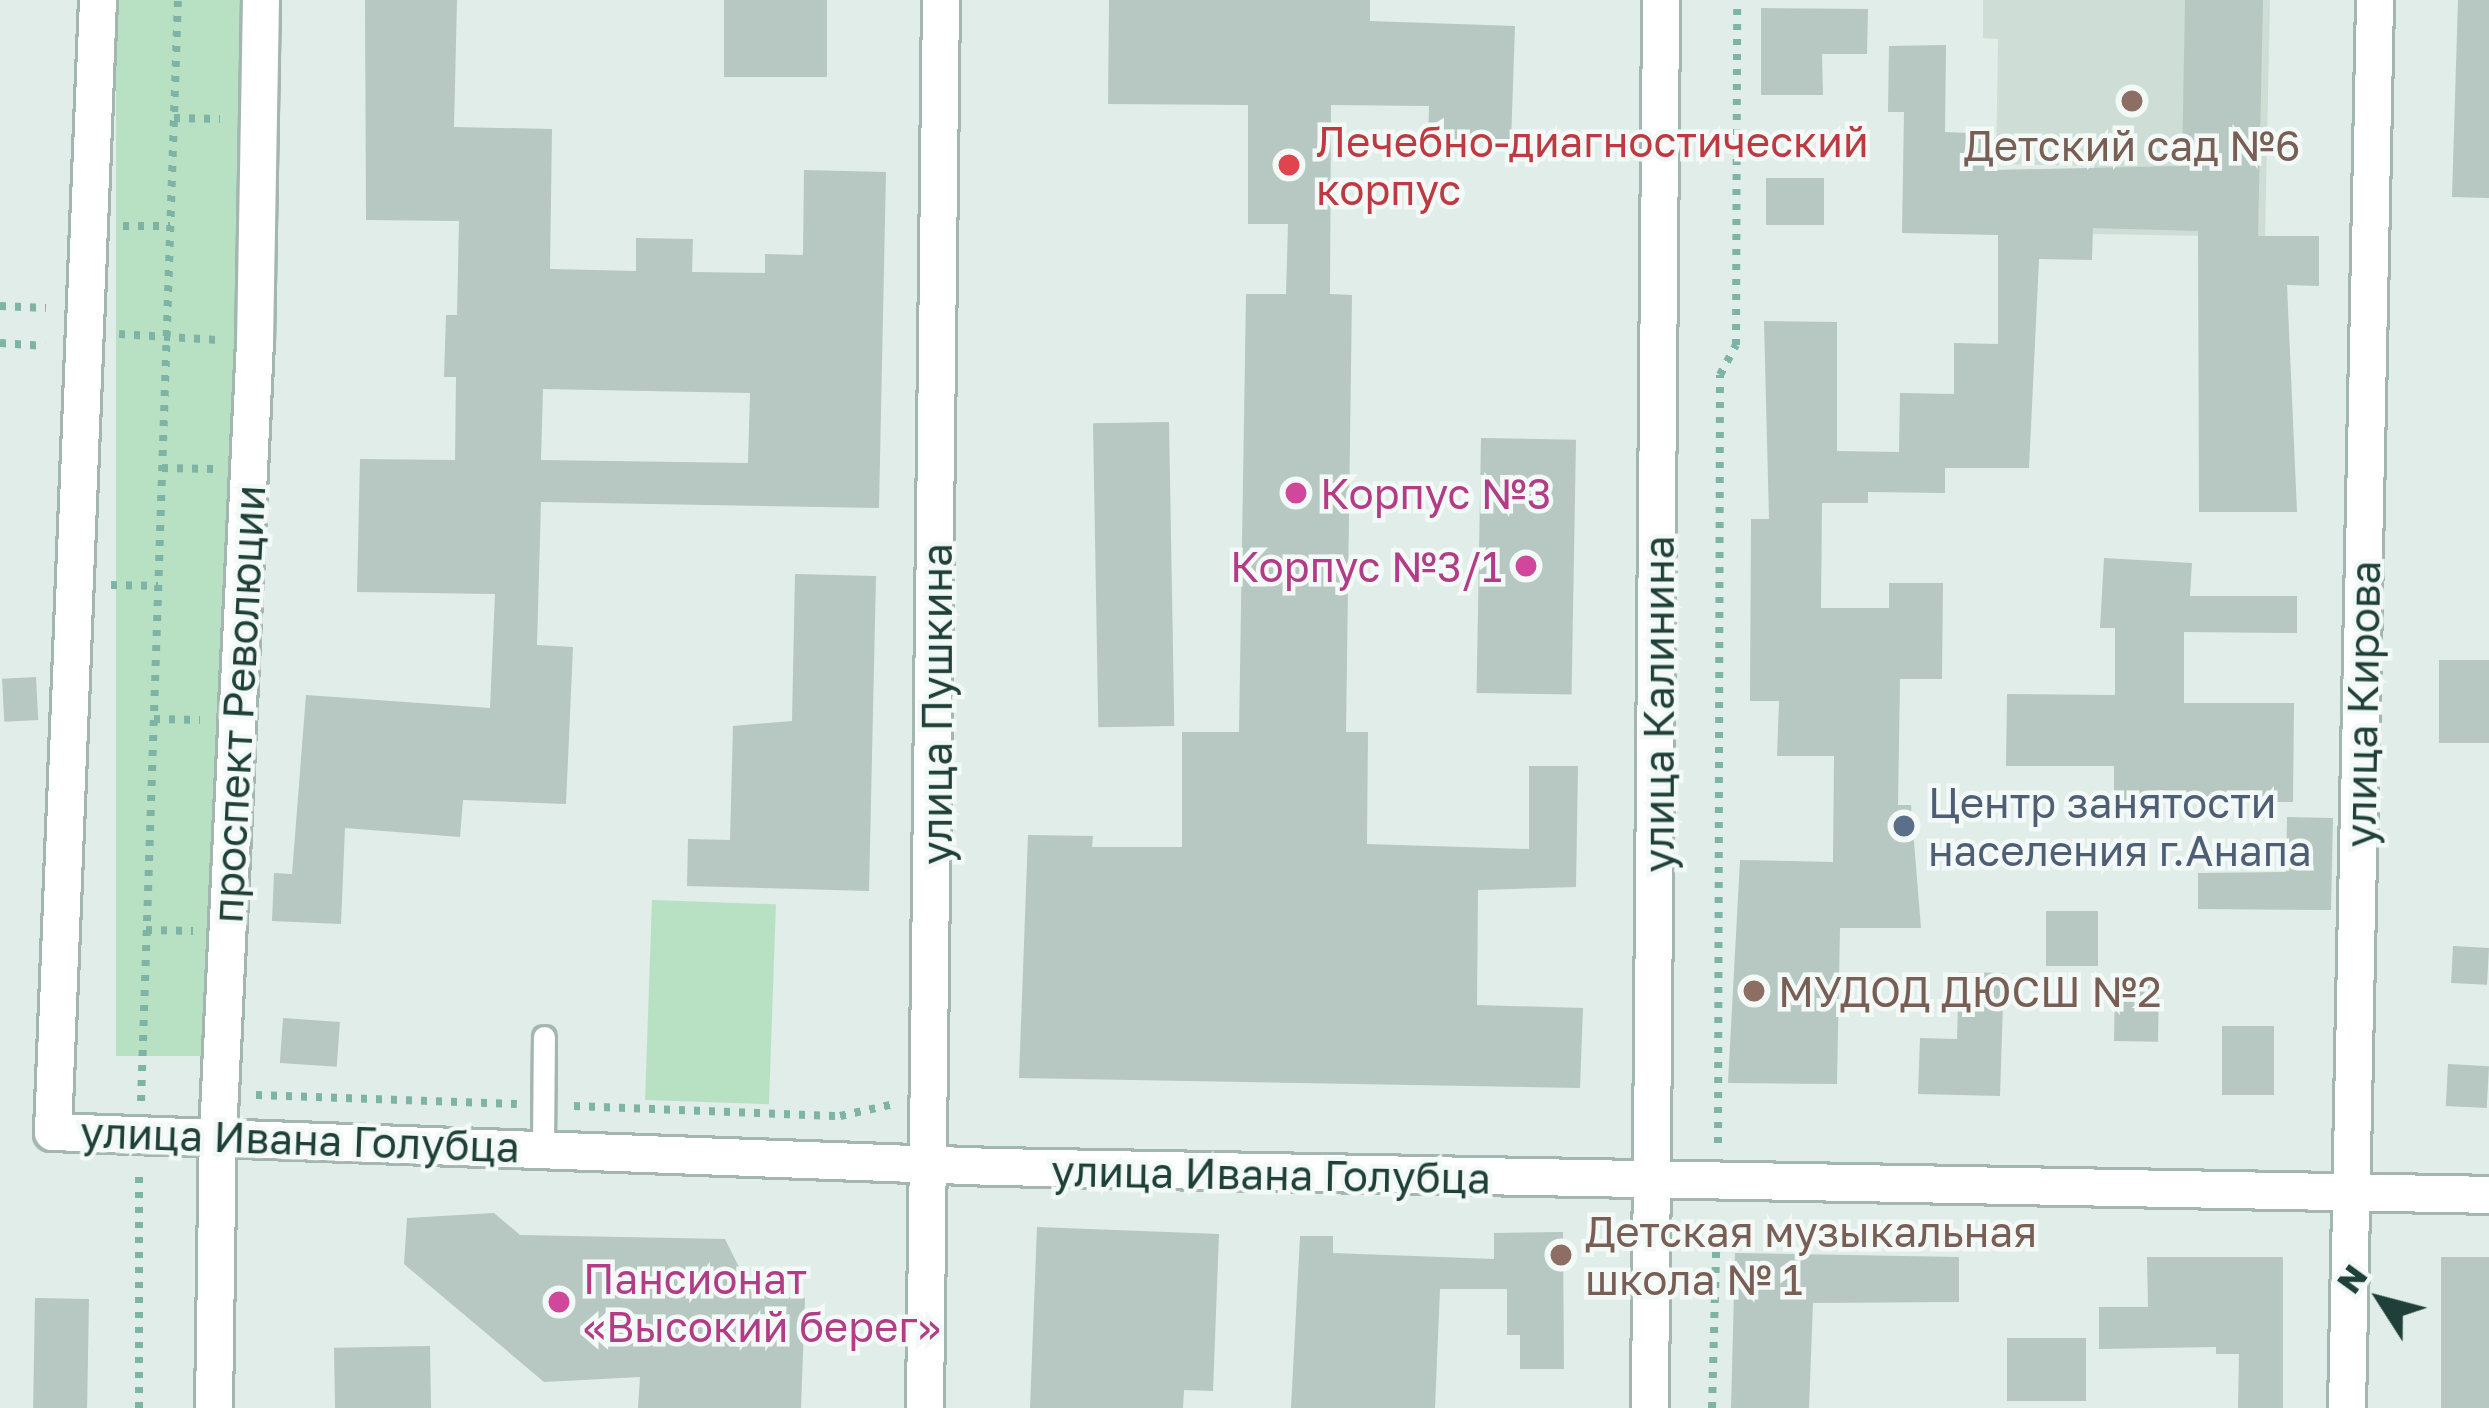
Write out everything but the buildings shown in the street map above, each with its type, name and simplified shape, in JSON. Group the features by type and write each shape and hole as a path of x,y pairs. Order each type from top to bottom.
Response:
{"street":[{"path":"85,332 98,0"},
{"name":"проспект Революции","path":"214,1408 218,1135 255,343 261,0"},
{"name":"улица Пушкина","path":"925,1408 932,1162 941,0"},
{"name":"улица Калинина","path":"1650,1408 1657,1183 1661,0"},
{"name":"улица Кирова","path":"2347,1408 2375,0"},
{"name":"улица Ивана Голубца","path":"85,332 53,1132 1657,1183 2489,1195"}],"lane":[{"path":"543,1145 544,1037"}],"path":[{"path":"139,1408 139,1133 178,0"},
{"path":"1712,1408 1718,1184 1720,375 1736,345 1737,0"},
{"path":"0,306 47,308"},
{"path":"85,332 255,343"},
{"path":"0,343 45,346"}],"shaded area":[{"name":"Детский сад №6","path":"1983,0 2270,0 2265,237 2093,234 2094,166 1996,164 1998,39 1983,38"}],"green space":[{"path":"116,0 243,0 243,1056 116,1056"},
{"path":"652,900 776,904 769,1104 645,1100"}],"place":[{"name":"Детский сад №6","path":"2132,101"},
{"name":"Лечебно-диагностический корпус","path":"1289,165"},
{"name":"Корпус №3","path":"1296,493"},
{"name":"Корпус №3/1","path":"1526,566"},
{"name":"Центр занятости населения г.Анапа","path":"1904,826"},
{"name":"МУДОД ДЮСШ №2","path":"1754,991"},
{"name":"Детская музыкальная школа № 1","path":"1561,1255"},
{"name":"Пансионат «Высокий берег»","path":"559,1302"}]}
